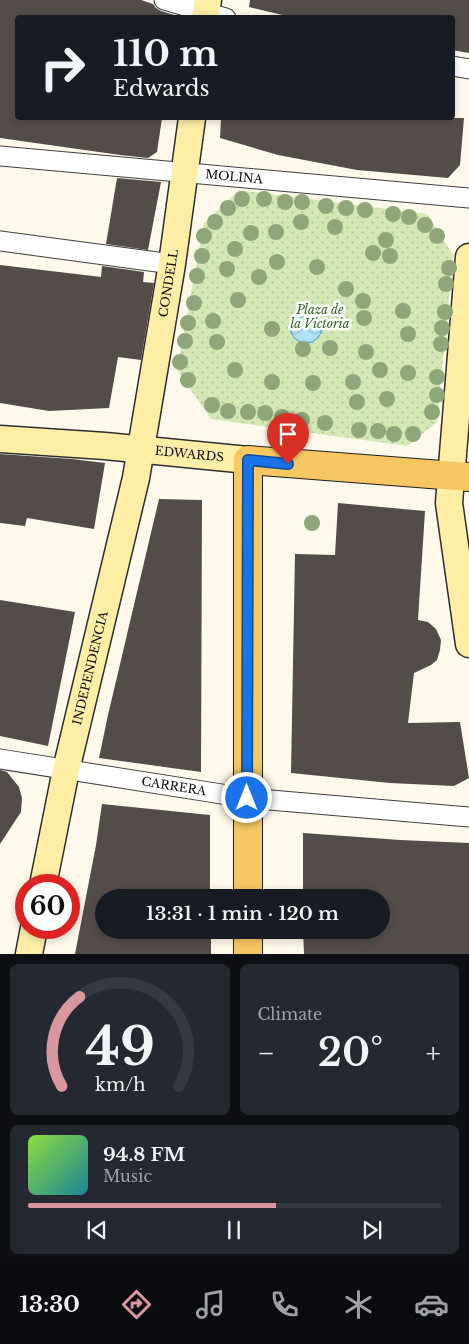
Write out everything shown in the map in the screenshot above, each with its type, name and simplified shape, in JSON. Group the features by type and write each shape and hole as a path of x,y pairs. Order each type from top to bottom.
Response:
{"main road":[{"name":"CONDELL","path":"141,450 172,264 192,120"},
{"path":"469,257 460,476 449,503 469,644"},
{"name":"EDWARDS","path":"0,439 460,476"},
{"name":"INDEPENDENCIA","path":"45,874 66,770 136,478 141,450"},
{"path":"248,460 248,889"},
{"path":"29,954 32,939"},
{"path":"248,939 248,954"}],"street":[{"path":"164,0 211,12"},
{"path":"455,67 469,69"},
{"name":"MOLINA","path":"0,156 469,198"},
{"path":"0,241 172,264"},
{"name":"CARRERA","path":"0,759 247,798 469,817"}],"green space":[{"name":"Plaza de la Victoria","path":"239,190 427,214 453,255 437,422 407,446 211,419 177,370 204,223"}],"water":[{"path":"306,311 318,315 322,327 318,339 306,343 294,339 290,327 294,315"}],"building":[{"path":"0,0 141,0 153,4 161,11 174,15 15,15 15,120 162,120 157,152 148,158 0,138"},
{"path":"250,0 469,0 469,53 455,51 455,15 282,15 249,7"},
{"path":"455,118 464,118 460,165 448,178 357,170 278,155 220,138 221,120 455,120"},
{"path":"117,178 161,182 148,250 106,244"},
{"path":"0,265 101,277 102,266 144,272 143,282 154,283 141,360 118,357 109,408 49,411 0,403"},
{"path":"0,454 105,463 94,529 27,518 25,526 0,523"},
{"path":"159,499 202,500 201,772 99,758"},
{"path":"338,503 425,511 418,620 428,622 436,629 441,640 437,660 414,673 408,723 460,722 469,778 454,786 390,783 291,773 295,554 335,555"},
{"path":"0,600 75,612 48,746 0,736"},
{"path":"0,770 7,772 19,787 22,798 21,812 0,844"},
{"path":"102,804 210,815 210,889 95,889 95,939 211,939 211,954 75,954 78,939 80,939 80,928"},
{"path":"303,833 469,843 469,954 304,954 303,939 390,939 390,889 303,889"}],"route":[{"path":"247,798 248,460 288,464"}]}
